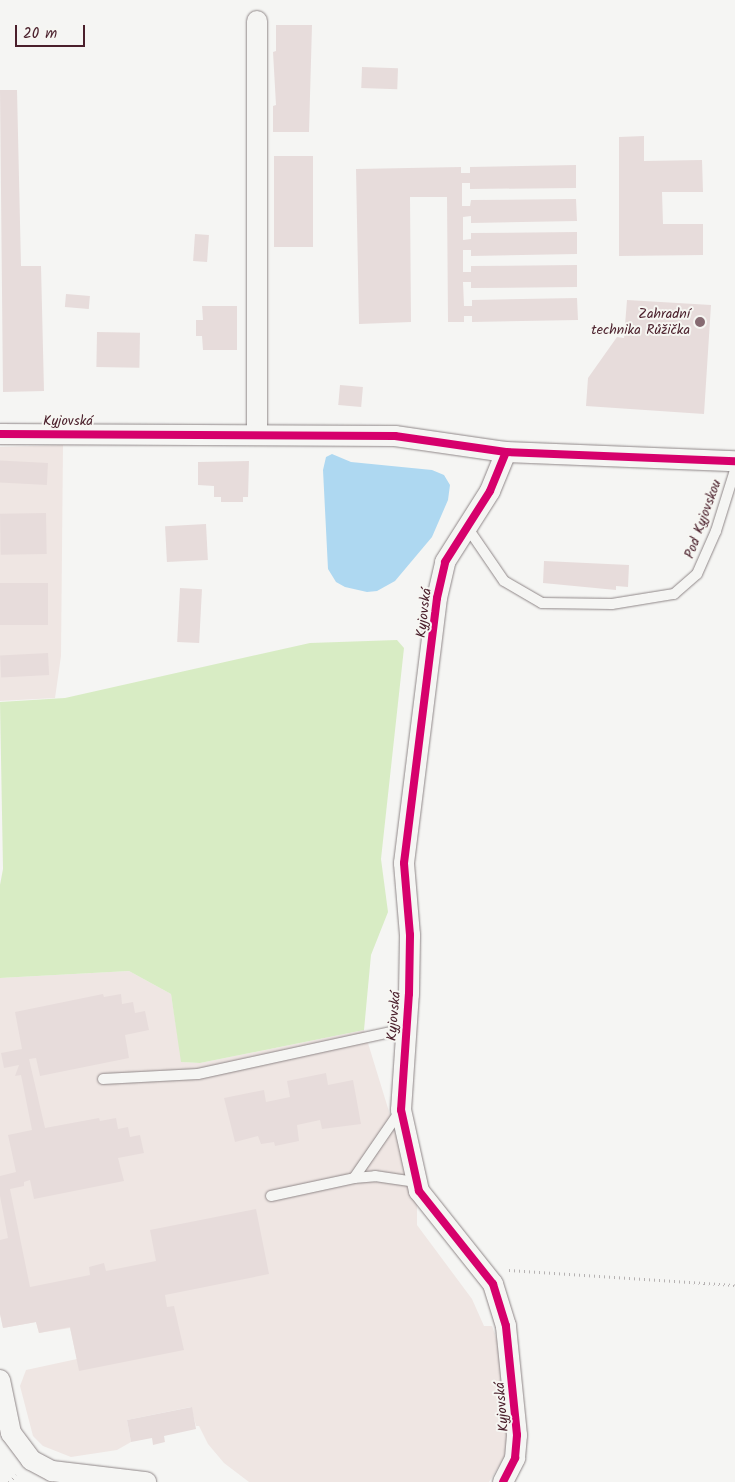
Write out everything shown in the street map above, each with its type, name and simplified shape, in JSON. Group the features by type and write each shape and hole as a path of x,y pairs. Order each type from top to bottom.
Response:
{"street":[{"path":"256,21 257,433"},
{"name":"Kyjovská","path":"0,434 257,433 395,436 506,452 735,461"},
{"name":"Kyjovská","path":"503,1482 514,1458 517,1435 504,1318 493,1284 415,1182 401,1110 410,935 404,863 436,598 445,562 490,491 506,452"},
{"path":"0,1380 11,1433 30,1460 52,1471 146,1482"}],"lane":[{"name":"Pod Kyjovskou","path":"467,527 504,580 542,603 612,604 674,594 697,574 716,532 735,470"},
{"path":"103,1079 198,1074 405,1029"},
{"path":"354,1178 401,1110"},
{"path":"270,1196 354,1178 375,1176 415,1182"}],"path":[{"path":"482,1268 735,1285"}],"shaded area":[{"path":"63,445 61,656 55,698 0,701 0,447"},
{"path":"129,971 171,994 182,1062 200,1063 364,1030 417,1203 417,1225 472,1299 484,1326 492,1326 499,1346 508,1437 504,1458 489,1482 249,1482 224,1463 208,1444 199,1426 196,1426 191,1407 127,1420 131,1442 117,1450 71,1457 43,1446 33,1436 20,1386 26,1370 77,1359 70,1328 39,1333 36,1322 3,1328 0,1314 0,978"}],"green space":[{"path":"397,640 404,648 381,859 388,912 371,955 364,1030 200,1063 181,1062 171,994 129,971 0,978 0,885 3,869 0,702 65,698 310,643"}],"water":[{"path":"332,454 351,462 432,470 444,475 450,485 448,500 432,537 395,581 377,591 367,592 345,587 336,582 328,569 323,470 326,457"}],"building":[{"path":"276,25 312,25 309,132 273,132 273,106 276,105 273,52 276,51"},
{"path":"362,67 398,68 397,89 361,88"},
{"path":"0,90 17,90 21,266 41,266 44,391 3,392"},
{"path":"644,136 644,161 702,160 703,192 662,192 663,224 703,224 703,255 619,256 619,137"},
{"path":"274,156 313,156 313,247 274,247"},
{"path":"576,165 576,188 470,189 470,183 462,183 462,206 470,206 471,200 576,199 577,221 471,223 471,216 463,217 463,240 471,239 471,233 577,232 577,254 471,256 471,250 463,250 463,272 471,272 471,266 577,265 577,287 471,288 471,282 463,282 464,306 472,306 472,300 577,298 578,320 472,322 472,316 464,316 464,322 448,322 447,197 410,197 411,322 359,324 356,169 461,167 461,173 470,173 470,167"},
{"path":"195,234 209,235 207,262 193,261"},
{"path":"66,294 90,296 89,309 65,307"},
{"path":"627,300 711,305 704,414 586,406 588,378 617,337 624,338"},
{"path":"202,306 237,306 237,350 203,350 202,336 196,336 196,320 203,320"},
{"path":"97,332 140,333 139,368 96,367"},
{"path":"340,385 363,387 361,407 338,405"},
{"path":"0,460 48,463 47,485 0,483"},
{"path":"249,461 248,497 243,497 243,502 221,502 221,497 214,497 214,486 198,485 198,462"},
{"path":"46,513 47,554 1,555 0,514"},
{"path":"206,524 208,560 167,562 165,526"},
{"path":"544,561 629,565 628,587 616,586 616,590 543,583"},
{"path":"0,583 48,583 48,625 0,625"},
{"path":"180,588 202,589 199,643 177,642"},
{"path":"48,653 49,675 1,677 0,656"},
{"path":"103,994 104,997 121,994 122,1004 133,1002 135,1013 145,1011 149,1030 125,1035 129,1058 40,1076 36,1058 29,1059 45,1128 99,1118 100,1121 116,1118 118,1129 128,1127 130,1137 140,1135 144,1153 118,1158 124,1181 34,1199 30,1180 24,1182 24,1186 10,1189 30,1287 90,1275 89,1267 104,1263 106,1271 156,1261 150,1230 256,1209 269,1274 165,1295 167,1307 174,1306 184,1350 79,1371 70,1327 39,1333 36,1322 3,1328 0,1314 0,1240 8,1238 0,1196 0,1176 16,1172 8,1135 32,1130 21,1075 15,1076 19,1065 4,1068 1,1053 22,1049 15,1012"},
{"path":"326,1073 328,1085 353,1080 361,1124 322,1129 320,1120 297,1125 299,1141 275,1146 274,1142 261,1144 258,1136 235,1142 224,1098 264,1090 266,1102 290,1097 287,1081"},
{"path":"192,1407 196,1429 164,1436 165,1442 153,1445 152,1438 131,1442 127,1420"}],"cycle path":[{"path":"0,434 395,436 506,452 735,461"},
{"path":"503,1482 515,1458 517,1435 506,1326 493,1284 419,1191 401,1110 409,994 410,935 404,863 437,598 445,562 490,491 506,452"}],"place":[{"name":"Zahradní technika Růžička","path":"700,322"}]}
